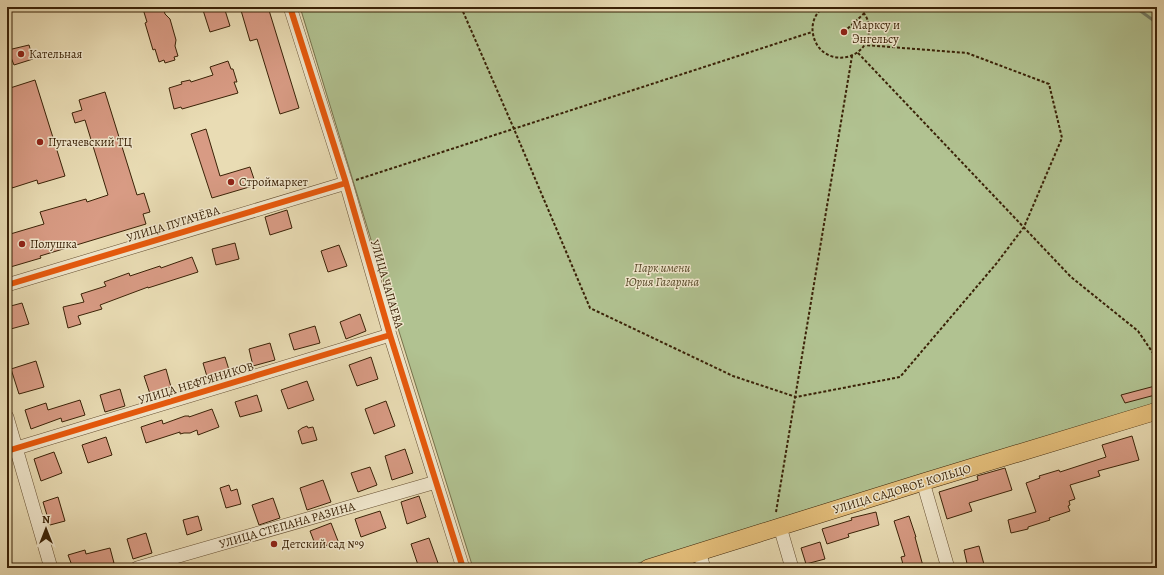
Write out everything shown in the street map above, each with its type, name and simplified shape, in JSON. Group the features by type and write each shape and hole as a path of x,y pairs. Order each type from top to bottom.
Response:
{"main road":[{"name":"УЛИЦА САДОВОЕ КОЛЬЦО","path":"648,568 702,560 778,520 923,482 1157,411"}],"street":[{"name":"УЛИЦА ЧАПАЕВА","path":"290,7 346,183 390,335 462,568"},
{"name":"УЛИЦА ПУГАЧЁВА","path":"7,285 346,183"},
{"name":"УЛИЦА НЕФТЯНИКОВ","path":"12,450 390,335"},
{"path":"7,417 12,450 51,568"},
{"name":"УЛИЦА СТЕПАНА РАЗИНА","path":"137,568 436,482"},
{"path":"923,482 948,568"},
{"path":"778,520 792,568"}],"path":[{"path":"461,7 590,308 733,376 796,397 900,377 996,264 1024,227 1062,138 1050,84 967,53 865,44"},
{"path":"824,7 816,16 812,32 814,40 819,48 834,58 852,56 865,44 869,36 867,19 865,14 858,7"},
{"path":"844,32 871,7"},
{"path":"346,183 812,32"},
{"path":"858,52 1071,277 1138,331 1157,359"},
{"path":"778,520 796,397 852,56"}],"green space":[{"name":"Парк имени Юрия Гагарина","path":"300,7 1157,7 1157,403 790,515 623,568 473,568"}],"building":[{"path":"150,7 163,7 165,14 170,19 176,40 175,46 178,56 174,57 175,60 165,63 164,60 159,62 155,49 153,50 145,23 147,22 143,9"},
{"path":"202,7 224,7 230,26 210,32"},
{"path":"240,7 268,7 299,108 280,114 257,39 250,41"},
{"name":"Кательная","path":"29,45 33,59 14,65 8,50"},
{"path":"228,61 231,69 233,69 237,82 234,82 238,93 182,109 181,107 174,109 169,88 182,84 181,82 190,80 191,82 213,75 210,67"},
{"name":"Пугачевский ТЦ","path":"35,80 65,176 38,184 37,180 12,188 7,169 7,89"},
{"path":"105,92 137,195 144,193 150,212 143,214 146,224 40,256 41,258 7,268 7,235 44,224 40,212 86,199 87,202 108,195 85,120 75,123 72,113 82,110 79,100"},
{"path":"206,129 220,176 250,167 256,185 212,198 191,134"},
{"path":"287,210 292,228 270,235 265,217"},
{"path":"235,243 239,259 216,265 212,249"},
{"path":"339,245 347,266 328,272 321,251"},
{"path":"192,257 198,272 148,287 100,305 102,309 78,316 81,324 68,328 63,307 84,302 81,294 106,286 104,282 129,273 130,276 160,266 161,268"},
{"path":"22,303 29,324 7,330 7,307"},
{"path":"360,314 366,331 346,339 340,322"},
{"path":"315,326 320,343 294,350 289,334"},
{"path":"270,343 275,360 253,366 249,349"},
{"path":"225,357 230,373 208,380 203,363"},
{"path":"371,357 378,379 357,386 349,365"},
{"path":"36,361 44,387 19,394 11,369"},
{"path":"166,369 171,387 150,394 144,376"},
{"path":"307,381 314,400 288,409 281,390"},
{"path":"1155,386 1155,395 1125,403 1121,395"},
{"path":"120,389 125,406 105,412 100,395"},
{"path":"257,395 262,411 240,417 235,402"},
{"path":"80,400 85,415 62,422 61,418 31,429 25,410 46,403 48,410"},
{"path":"386,401 395,426 374,434 365,409"},
{"path":"212,409 219,427 198,435 197,430 190,433 180,434 180,432 146,443 141,427 162,420 163,424 185,416 189,417"},
{"path":"307,426 308,428 313,427 317,440 302,444 298,431"},
{"path":"1132,436 1139,460 1098,471 1100,476 1070,485 1075,499 1069,501 1070,505 1068,506 1070,511 1049,518 1050,520 1028,527 1028,529 1011,533 1008,520 1036,512 1026,483 1040,478 1039,476 1059,470 1060,472 1106,457 1102,445"},
{"path":"106,437 112,455 88,463 82,445"},
{"path":"405,449 413,473 392,480 385,456"},
{"path":"54,452 62,473 41,481 34,459"},
{"path":"370,467 377,485 358,492 351,473"},
{"path":"1005,468 1012,490 969,503 972,511 947,519 939,492 978,480 977,476"},
{"path":"323,480 331,502 307,510 300,488"},
{"path":"229,485 231,491 237,489 241,504 226,508 220,488"},
{"path":"419,496 426,517 407,524 401,502"},
{"path":"58,497 65,521 50,525 43,502"},
{"path":"273,498 280,518 259,525 252,505"},
{"path":"380,511 386,528 361,537 355,519"},
{"path":"876,512 879,525 848,534 849,537 827,544 822,529 852,520 851,518"},
{"path":"198,516 202,530 187,535 183,520"},
{"path":"909,516 923,566 916,568 904,568 901,557 905,556 894,521"},
{"path":"331,523 338,541 317,549 310,531"},
{"path":"146,533 152,553 133,559 127,539"},
{"path":"429,538 438,563 419,568 411,544"},
{"path":"820,542 825,559 806,564 801,548"},
{"path":"979,546 985,568 968,568 964,550"},
{"path":"110,548 114,563 96,568 73,568 68,555 85,550 86,554"}],"waterway":[{"path":"1135,7 1157,23"}],"cycle path":[{"path":"290,7 346,183 390,335 463,568"},
{"path":"7,285 346,183"},
{"path":"7,451 390,335"}],"place":[{"name":"Марксу и Энгельсу","path":"844,32"},
{"name":"Кательная","path":"21,54"},
{"name":"Пугачевский ТЦ","path":"40,142"},
{"name":"Строймаркет","path":"231,182"},
{"name":"Полушка","path":"22,244"},
{"name":"Детский сад №9","path":"274,544"}]}
